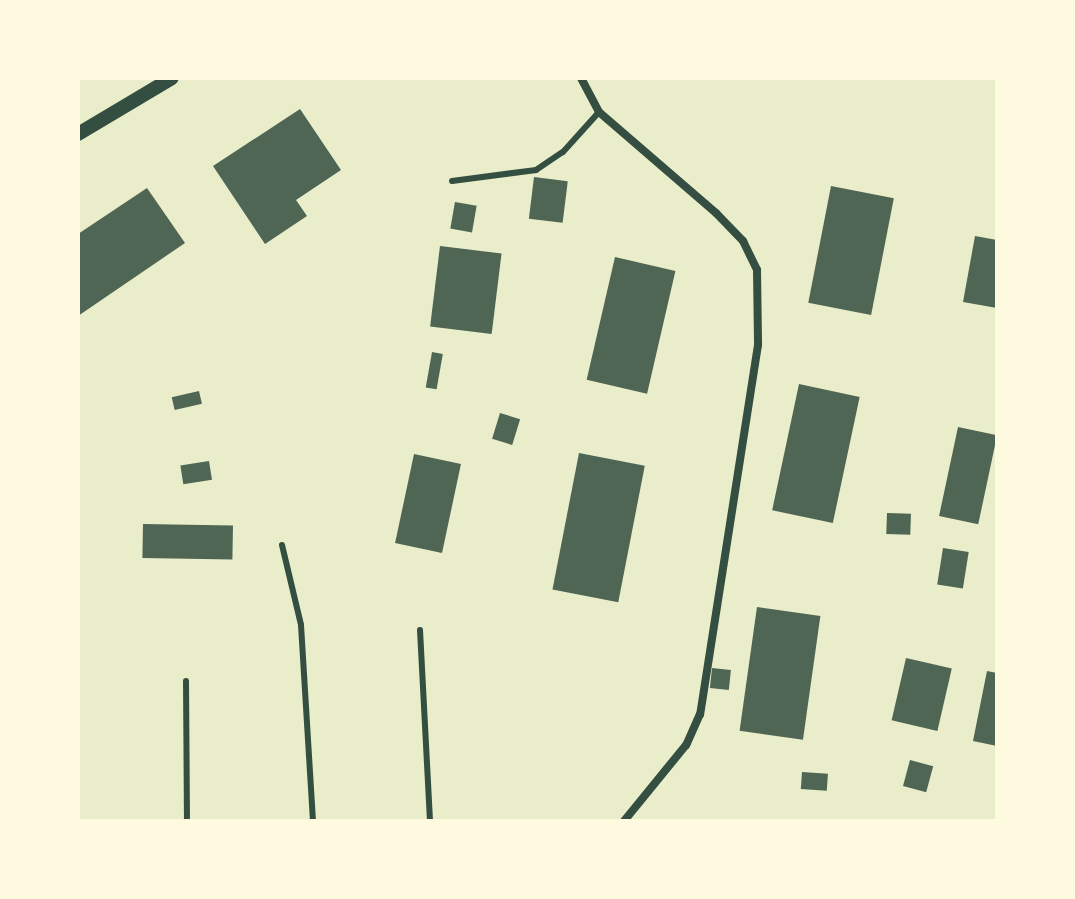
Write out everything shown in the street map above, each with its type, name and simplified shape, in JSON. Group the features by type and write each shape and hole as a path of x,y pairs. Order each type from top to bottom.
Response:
{"street":[{"path":"78,134 172,78"},
{"path":"581,78 599,112 716,213 743,241 757,270 758,345 700,714 686,745 624,821"}],"lane":[{"path":"452,181 536,170 563,152 599,112"},
{"path":"282,545 301,625 313,821"},
{"path":"420,630 430,821"},
{"path":"186,681 187,821"}],"building":[{"path":"300,109 341,170 296,200 307,216 265,244 213,166"},
{"path":"534,177 568,181 563,223 529,219"},
{"path":"831,186 894,198 871,315 808,303"},
{"path":"147,188 185,243 78,316 78,234"},
{"path":"455,202 477,206 472,232 450,229"},
{"path":"975,236 997,240 997,308 963,302"},
{"path":"440,246 502,254 492,334 430,326"},
{"path":"615,257 675,271 647,394 587,380"},
{"path":"432,352 443,354 437,389 426,387"},
{"path":"799,384 860,397 833,523 772,510"},
{"path":"199,391 202,404 175,410 172,397"},
{"path":"500,413 520,419 512,445 492,439"},
{"path":"958,427 997,435 978,524 939,516"},
{"path":"579,453 645,466 618,602 552,589"},
{"path":"414,454 461,464 442,553 395,543"},
{"path":"209,461 212,480 183,484 180,466"},
{"path":"887,513 911,514 910,535 886,534"},
{"path":"143,524 233,526 232,560 142,558"},
{"path":"943,548 969,552 963,589 937,585"},
{"path":"757,607 820,616 803,740 740,731"},
{"path":"906,658 952,669 937,731 892,720"},
{"path":"712,668 731,670 729,690 710,688"},
{"path":"987,671 997,673 997,746 973,741"},
{"path":"910,760 933,766 926,792 903,786"},
{"path":"802,772 828,774 827,791 801,789"}]}
